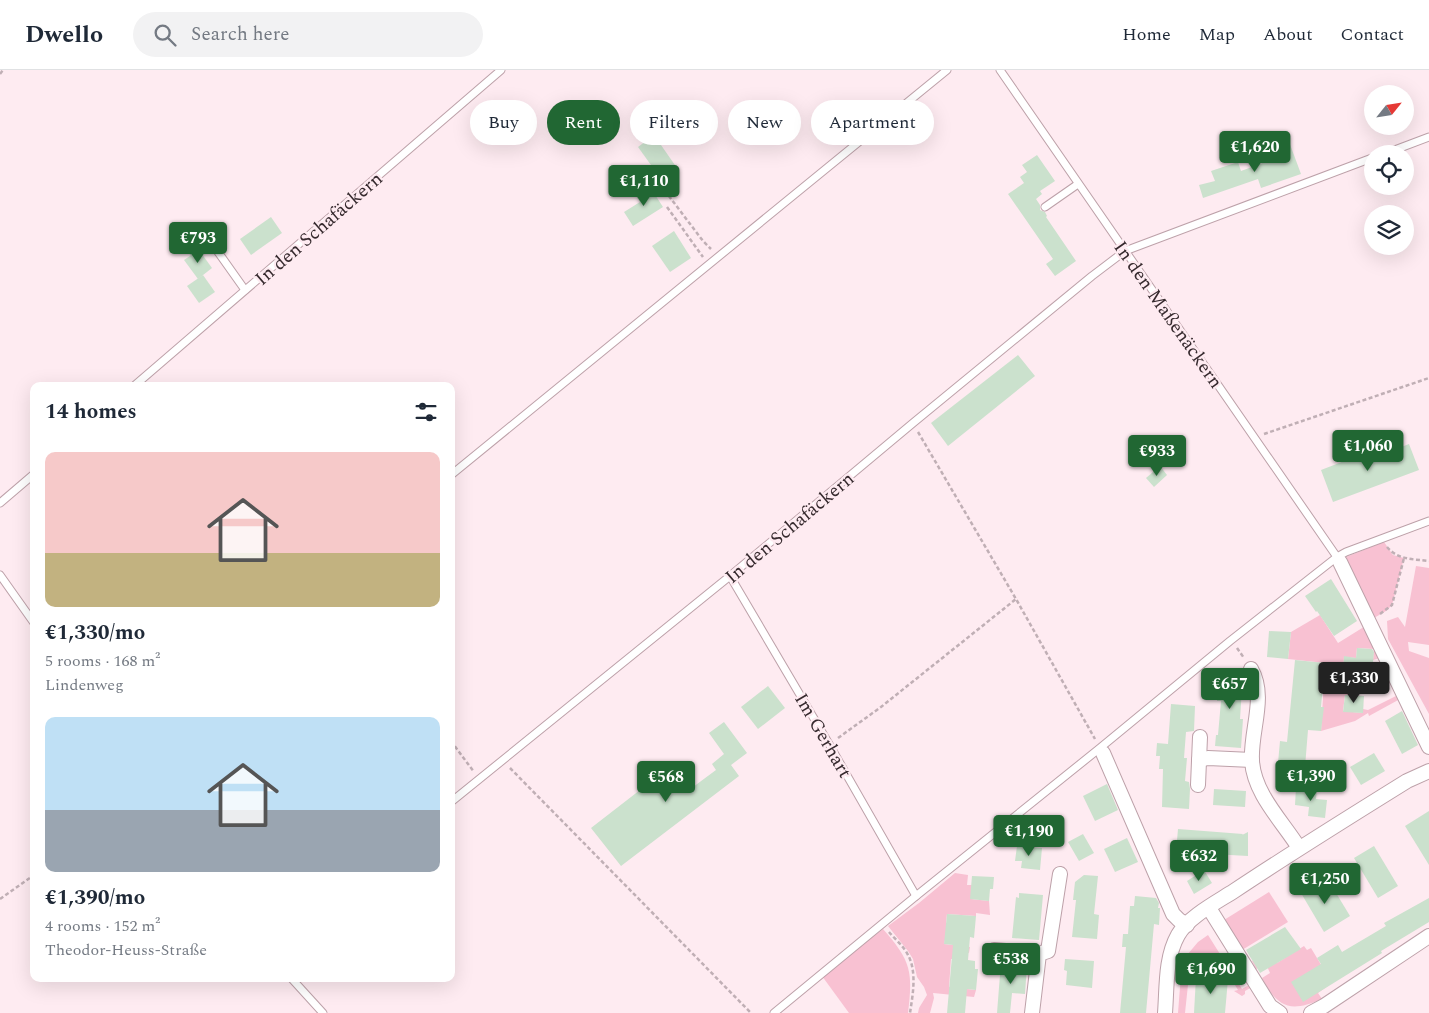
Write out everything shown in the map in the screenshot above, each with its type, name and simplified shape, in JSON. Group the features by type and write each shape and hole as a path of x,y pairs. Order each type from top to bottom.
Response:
{"street":[{"path":"1339,560 1429,747"},
{"path":"1251,669 1256,677 1258,690 1252,760 1258,783 1266,800 1300,848"},
{"path":"1198,785 1200,737"},
{"path":"1101,751 1173,914 1178,920 1187,924"},
{"path":"1200,760 1208,758 1252,760"},
{"path":"1165,1013 1169,962 1173,946 1187,924 1208,908 1300,848 1407,781 1429,771"},
{"path":"994,950 1039,954 1048,951 1060,874"},
{"path":"1208,908 1270,1006 1280,1013"},
{"path":"1311,1013 1429,936"},
{"path":"1032,1013 1039,954"}],"lane":[{"name":"In den Schafäckern","path":"139,382 501,70"},
{"path":"455,472 947,70"},
{"name":"In den Maßenäckern","path":"1000,70 1256,437 1339,560"},
{"path":"1408,145 1429,137"},
{"name":"In den Schafäckern","path":"455,799 730,576 913,423 1125,251 1364,161"},
{"path":"1045,206 1078,184"},
{"path":"201,228 245,290"},
{"path":"0,503 30,477"},
{"path":"774,1013 916,896 1101,751 1230,641 1339,560 1346,552 1429,521"},
{"path":"0,575 30,617"},
{"name":"Im Gerhart","path":"730,576 916,896"},
{"path":"295,982 323,1013"}],"path":[{"path":"0,74 3,70"},
{"path":"654,175 702,241 711,249 722,254"},
{"path":"667,207 709,264"},
{"path":"1256,437 1429,378"},
{"path":"913,423 1101,751"},
{"path":"1382,538 1393,555 1429,561"},
{"path":"1368,620 1386,611 1392,605 1404,558"},
{"path":"829,744 881,707 1016,600"},
{"path":"1230,641 1240,651 1251,669"},
{"path":"455,746 479,779"},
{"path":"502,760 751,1013"},
{"path":"0,899 30,878"},
{"path":"882,924 906,951 910,960 914,974 910,1013"}],"shaded area":[{"path":"1384,542 1393,555 1404,558 1392,605 1374,618 1346,557"},
{"path":"1416,566 1429,568 1429,645 1408,642 1409,651 1429,658 1429,714 1388,639 1387,621 1398,617 1405,627"},
{"path":"1320,615 1338,643 1367,625 1383,657 1373,660 1374,649 1357,648 1356,658 1344,657 1343,672 1372,675 1369,689 1357,688 1356,696 1345,695 1343,711 1362,713 1363,709 1368,710 1398,695 1400,699 1369,716 1368,713 1355,721 1321,731 1325,663 1288,659 1291,632"},
{"path":"955,873 968,875 967,885 972,885 971,899 989,901 990,915 976,913 976,916 947,914 946,923 949,923 944,944 970,947 969,953 963,952 963,959 951,959 949,987 976,990 974,997 933,993 934,998 930,1013 918,1013 927,995 917,977 913,959 888,926"},
{"path":"1269,892 1288,922 1242,950 1224,920"},
{"path":"883,929 905,959 908,967 910,987 908,1013 849,1013 822,976"},
{"path":"1208,935 1242,989 1252,983 1252,987 1245,991 1245,994 1242,996 1234,991 1238,990 1230,977 1228,979 1208,978 1208,962 1197,962 1197,967 1190,966 1185,1013 1178,1013 1182,961 1198,942"},
{"path":"1304,946 1307,950 1311,948 1332,983 1318,993 1322,999 1301,1006 1286,1005 1274,996 1262,978 1270,973 1266,964 1256,969 1252,961 1269,951 1277,963"}],"building":[{"path":"1288,139 1301,174 1261,188 1258,179 1203,198 1199,185 1215,181 1211,171 1238,162 1241,171 1281,156 1276,143"},
{"path":"641,145 661,145 677,168 661,179 638,147"},
{"path":"1037,155 1055,181 1040,191 1042,194 1036,199 1040,205 1040,210 1045,212 1046,217 1076,261 1055,276 1046,264 1053,259 1008,194 1024,183 1020,177 1027,172 1022,165"},
{"path":"650,187 663,207 633,226 624,212 640,202 636,196"},
{"path":"271,217 282,233 251,255 240,239"},
{"path":"187,229 201,249 191,256 177,236"},
{"path":"674,231 691,258 670,272 652,246"},
{"path":"199,250 212,268 198,279 184,260"},
{"path":"203,275 215,292 199,303 187,286"},
{"path":"1018,355 1035,376 948,446 931,423"},
{"path":"1409,444 1419,470 1333,502 1321,470 1365,453 1368,460"},
{"path":"1160,466 1167,475 1154,487 1146,478"},
{"path":"1331,579 1357,621 1334,636 1305,596"},
{"path":"1269,631 1291,632 1288,659 1267,657"},
{"path":"1357,648 1372,649 1374,652 1370,692 1361,674 1343,673 1344,656 1356,658"},
{"path":"1295,660 1325,663 1321,707 1324,707 1321,731 1308,730 1305,767 1291,776 1277,774 1280,741 1287,742"},
{"path":"1221,671 1243,673 1240,719 1243,719 1241,748 1215,746 1216,735 1218,735 1221,701 1217,701 1218,685 1221,685"},
{"path":"768,686 785,708 758,729 741,707"},
{"path":"1345,695 1364,696 1363,713 1343,712"},
{"path":"1171,704 1195,706 1194,731 1186,732 1184,758 1187,758 1185,781 1189,782 1190,789 1189,809 1162,807 1163,769 1159,769 1160,756 1156,756 1157,743 1168,744"},
{"path":"1402,711 1418,745 1402,754 1385,721"},
{"path":"724,722 747,753 731,765 739,776 621,866 591,828 671,766 689,790 716,770 712,764 724,754 709,733"},
{"path":"1374,753 1385,771 1361,785 1350,767"},
{"path":"1107,784 1118,810 1095,821 1083,796"},
{"path":"1296,787 1317,789 1316,799 1327,800 1325,818 1308,816 1309,807 1295,805"},
{"path":"1214,789 1246,791 1245,807 1213,805"},
{"path":"1429,811 1429,865 1405,826"},
{"path":"1178,829 1242,835 1248,832 1248,856 1176,852"},
{"path":"1083,834 1094,853 1079,861 1068,842"},
{"path":"1127,838 1138,862 1115,872 1104,849"},
{"path":"1017,846 1042,848 1040,870 1021,868 1022,861 1015,861"},
{"path":"1374,846 1398,886 1378,898 1354,858"},
{"path":"1204,870 1212,883 1194,894 1187,881"},
{"path":"1084,875 1098,876 1094,914 1099,915 1097,939 1072,937 1076,900 1073,900 1075,882"},
{"path":"972,876 994,877 989,901 970,899"},
{"path":"1327,878 1350,916 1324,932 1301,893"},
{"path":"1019,893 1043,895 1039,940 1012,938 1016,897 1019,898"},
{"path":"1135,896 1156,898 1159,903 1158,908 1160,908 1159,925 1154,924 1146,1013 1120,1013 1126,947 1122,947 1123,934 1128,934 1130,906 1134,906"},
{"path":"1429,898 1429,922 1303,1002 1291,982 1321,964 1317,958 1338,945 1342,952 1386,926 1384,923"},
{"path":"947,914 976,916 974,938 970,937 968,960 975,961 975,969 978,969 976,990 967,989 965,1013 947,1013 953,945 944,944"},
{"path":"1285,927 1301,949 1260,973 1246,950"},
{"path":"1065,959 1094,961 1092,988 1066,985 1067,971 1064,970"},
{"path":"1001,962 1027,965 1025,994 1012,993 1010,1013 997,1013"},
{"path":"1196,977 1228,979 1225,1013 1194,1013"}]}
